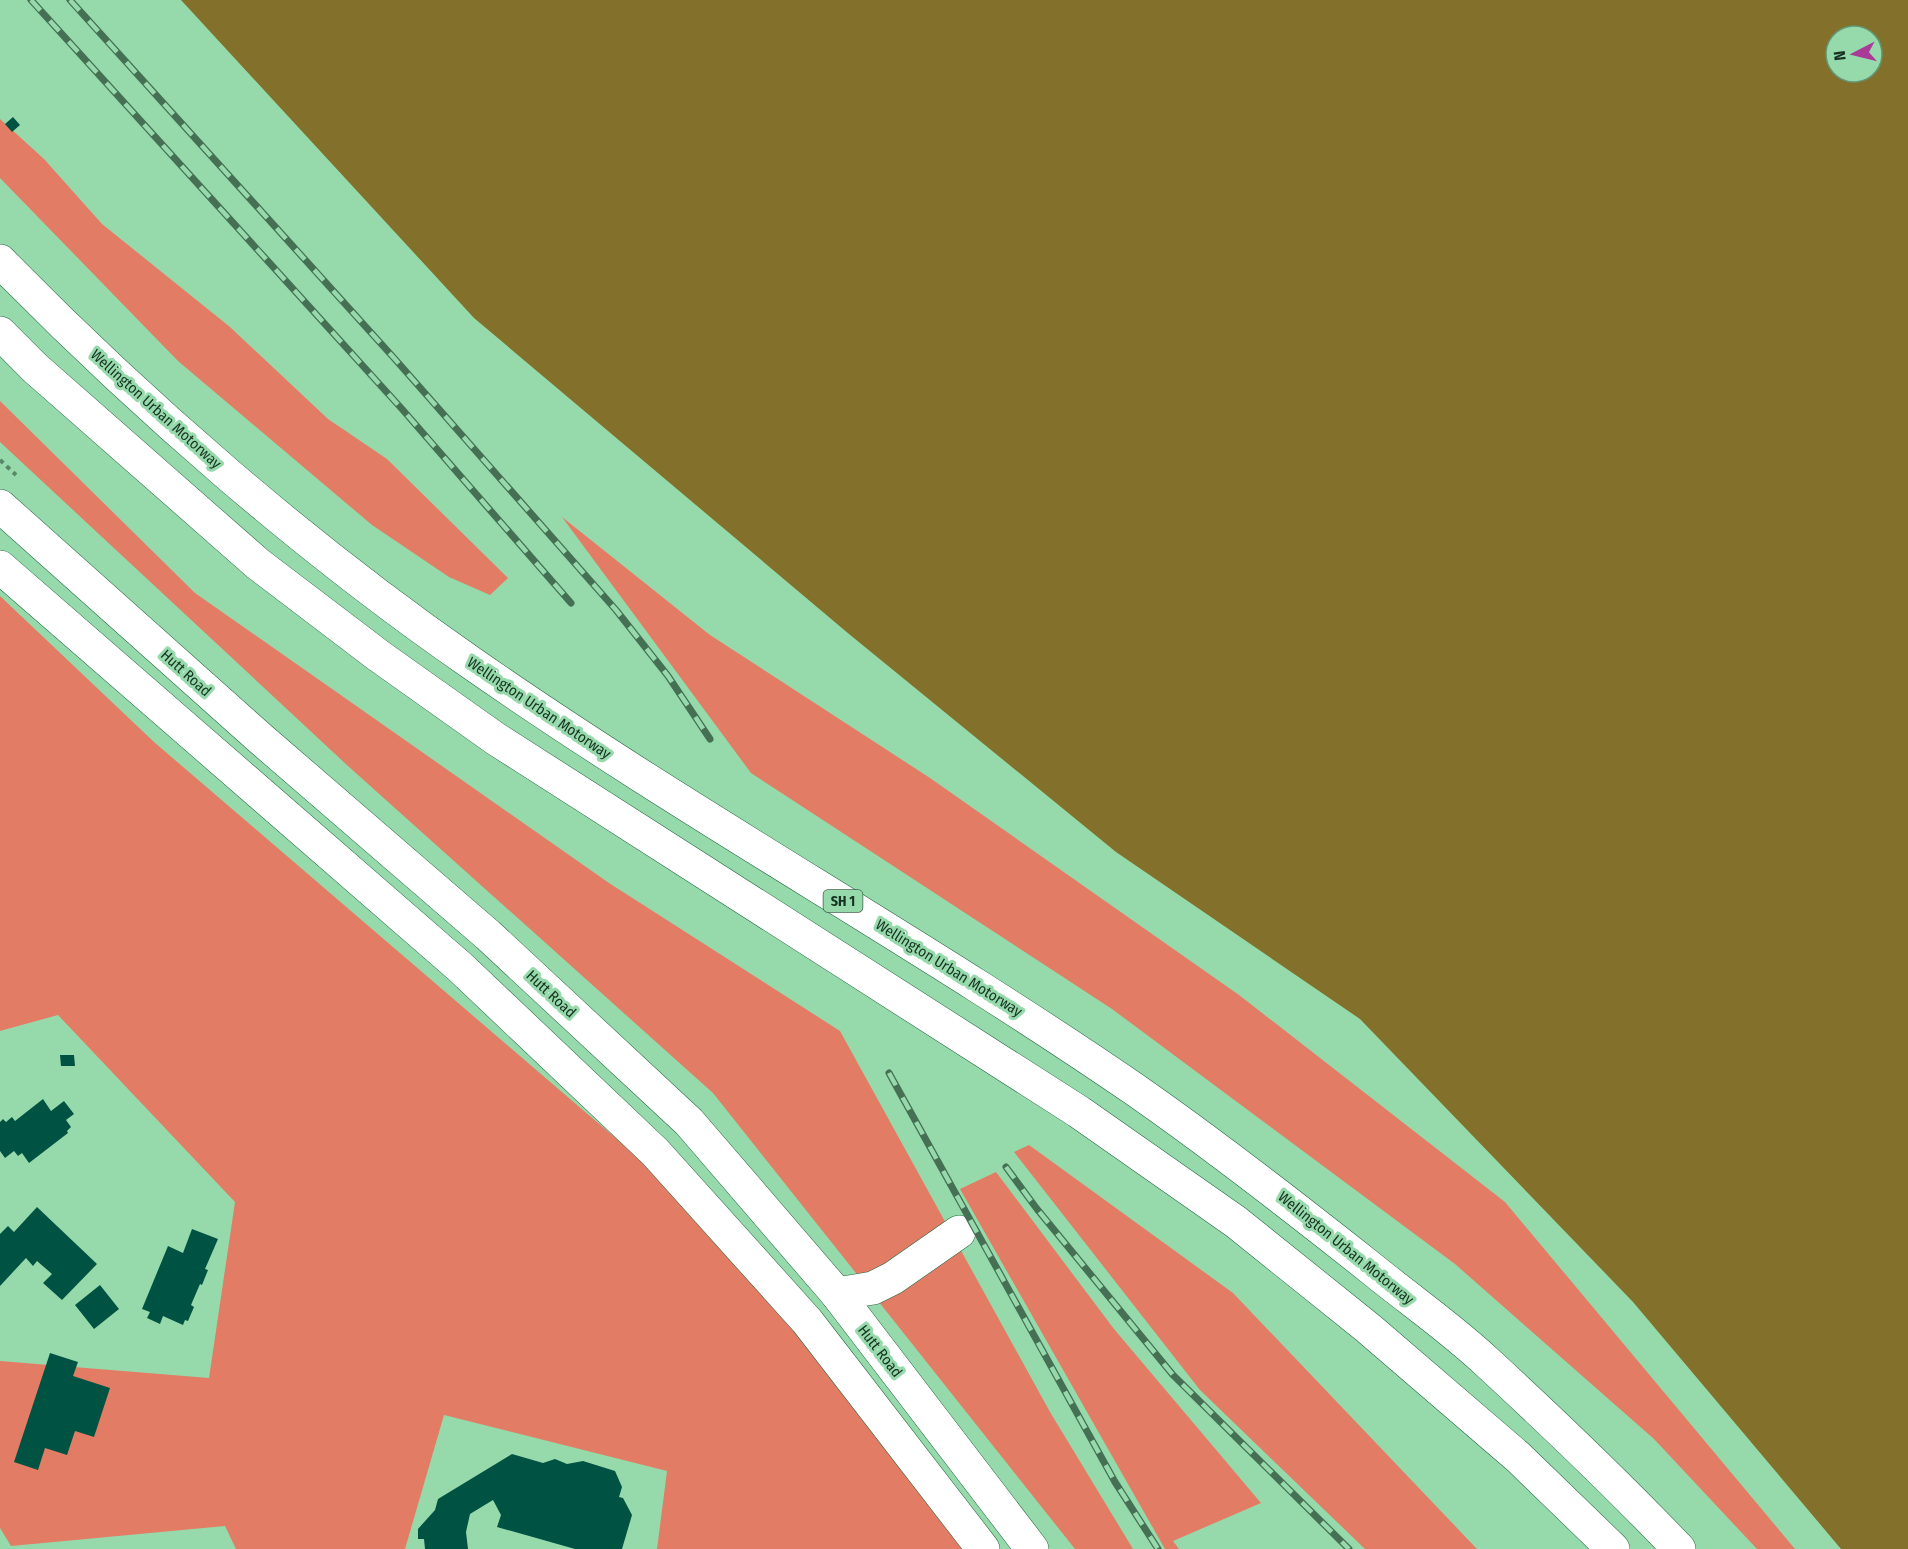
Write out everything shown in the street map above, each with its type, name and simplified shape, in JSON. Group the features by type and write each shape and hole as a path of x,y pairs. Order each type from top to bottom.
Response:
{"main road":[{"name":"Wellington Urban Motorway","path":"0,261 66,329 215,462 351,574 467,661 600,750 970,979 1137,1091 1267,1185 1484,1359 1679,1549"},
{"path":"0,333 35,368 258,564 379,656 496,739 1078,1112 1236,1222 1368,1328 1518,1457 1613,1549"},
{"name":"Hutt Road","path":"0,506 261,739 488,935 689,1122 837,1294 1032,1549"},
{"path":"0,567 460,967 655,1152 807,1321 982,1549"},
{"path":"837,1294 873,1288 893,1278 958,1232"}],"shaded area":[{"path":"181,0 1908,0 1908,1549 1841,1549 1633,1302 1360,1019 1116,852 849,634 474,318"},
{"path":"0,119 44,159 102,224 230,327 328,419 387,459 508,578 490,595 449,577 372,525 178,361 0,178"},
{"path":"0,401 195,593 609,883 840,1031 1050,1412 1133,1549 1075,1549 713,1093 348,766 0,442"},
{"path":"562,517 710,635 930,778 1239,995 1505,1202 1795,1549 1757,1549 1654,1439 1455,1264 1112,1009 751,773"},
{"path":"0,596 154,742 647,1165 988,1549 657,1549 667,1471 444,1415 405,1549 236,1549 225,1526 11,1546 0,1528 0,1361 209,1378 235,1202 58,1015 0,1031"},
{"path":"1029,1145 1233,1293 1477,1549 1365,1549 1200,1390 1014,1152"},
{"path":"996,1172 1114,1329 1261,1503 1173,1541 1179,1549 1165,1549 960,1189"}],"building":[{"path":"13,117 20,125 12,132 5,124"},
{"path":"60,1055 74,1055 75,1066 61,1066"},
{"path":"43,1099 51,1111 64,1101 74,1114 66,1120 71,1127 68,1133 29,1163 22,1153 18,1156 14,1151 5,1158 0,1151 0,1122 3,1119 6,1122 12,1117 15,1121"},
{"path":"37,1207 97,1264 62,1300 43,1283 52,1274 37,1261 33,1266 26,1258 0,1286 0,1234 8,1226 14,1232"},
{"path":"192,1229 218,1239 205,1269 208,1270 191,1305 194,1307 188,1321 185,1320 183,1325 163,1316 160,1324 147,1318 150,1312 142,1309 168,1246 183,1253"},
{"path":"100,1285 119,1309 94,1329 75,1305"},
{"path":"50,1353 78,1362 73,1376 110,1388 94,1437 75,1431 67,1455 45,1448 38,1470 14,1462"},
{"path":"512,1454 543,1463 555,1459 567,1464 583,1461 615,1471 622,1487 619,1497 623,1498 632,1515 622,1549 575,1549 497,1527 501,1515 493,1500 470,1514 466,1532 468,1549 425,1549 424,1539 418,1539 418,1529 435,1510 438,1499"}],"railway":[{"path":"31,0 402,409 571,603"},
{"path":"70,0 394,358 616,610 668,676 710,739"},
{"path":"889,1073 1115,1482 1158,1549"},
{"path":"1006,1167 1037,1209 1173,1375 1349,1549"}]}
